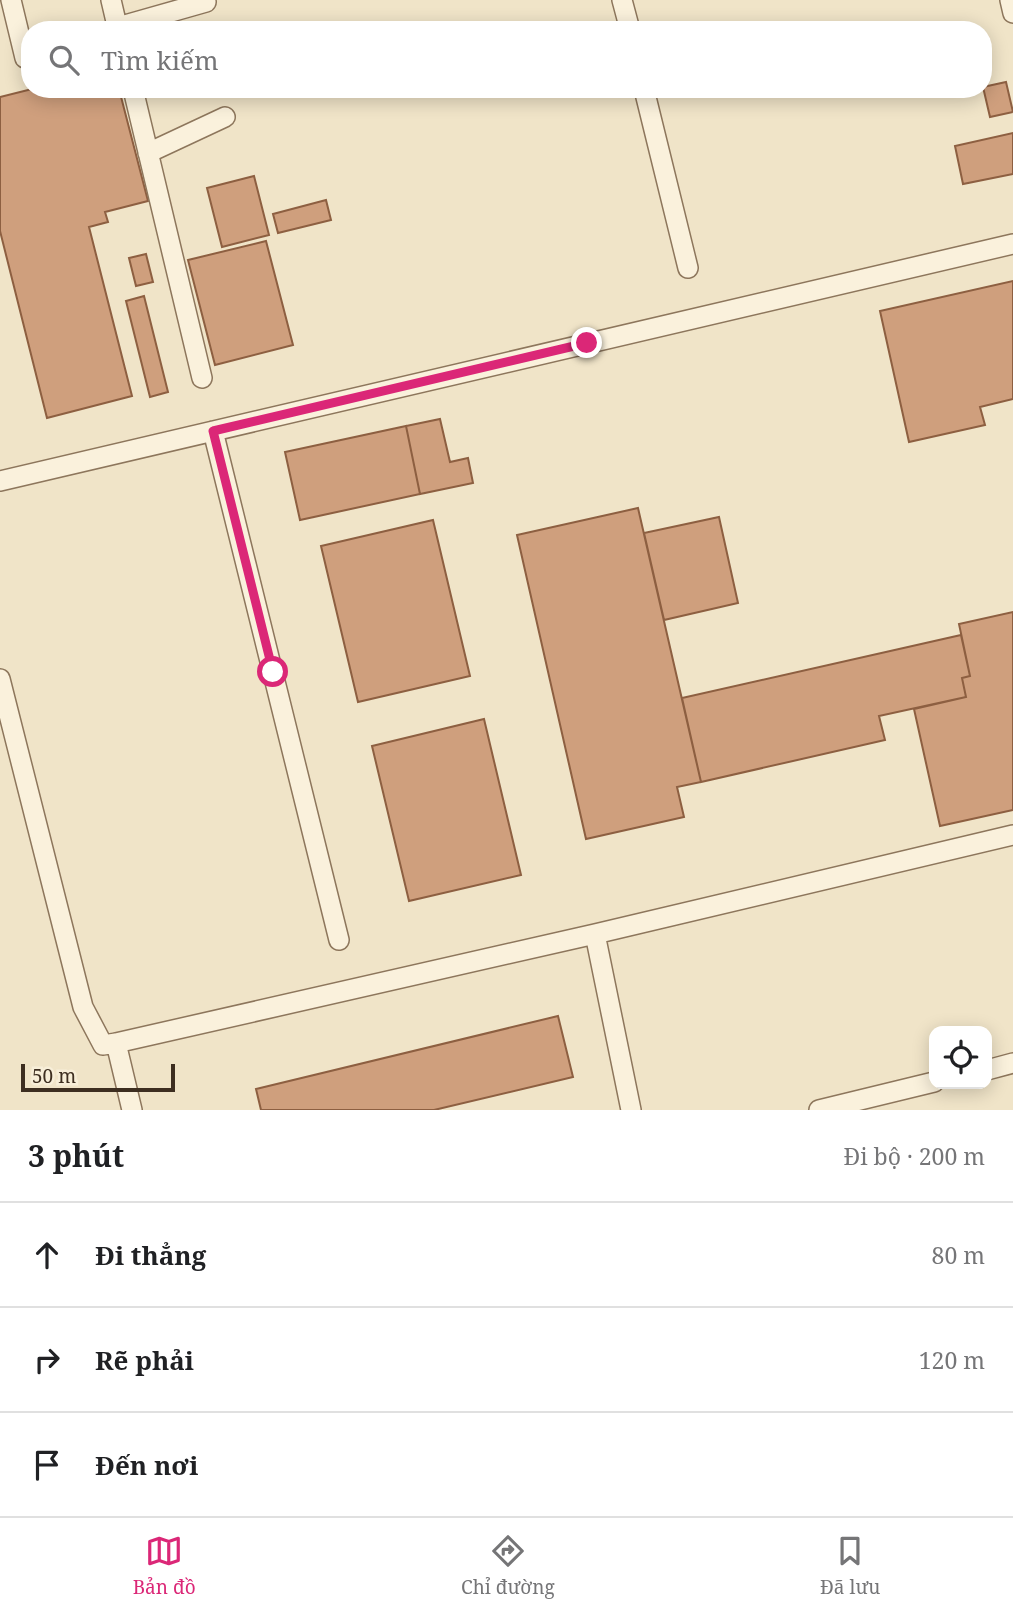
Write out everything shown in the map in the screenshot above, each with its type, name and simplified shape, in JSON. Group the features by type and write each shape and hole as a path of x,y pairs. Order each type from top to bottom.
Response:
{"street":[{"path":"11,0 21,41"},
{"path":"111,0 116,21"},
{"path":"622,0 628,21"},
{"path":"1010,0 1013,13"},
{"path":"142,21 206,2"},
{"path":"135,98 202,378"},
{"path":"646,98 688,268"},
{"path":"148,153 225,117"},
{"path":"0,481 1013,244"},
{"path":"213,431 339,940"},
{"path":"0,679 83,1007 110,1044 132,1110"},
{"path":"110,1044 595,934 1013,835"},
{"path":"595,934 631,1110"},
{"path":"992,1069 1013,1063"},
{"path":"819,1110 929,1083"}],"building":[{"path":"1006,82 1013,112 990,117 986,98 992,98 992,85"},
{"path":"21,92 21,98 121,98 148,201 105,212 108,222 89,227 132,396 47,418 0,231 0,97"},
{"path":"1013,133 1013,174 963,184 955,146"},
{"path":"254,176 269,235 222,247 207,188"},
{"path":"326,200 331,220 278,233 273,214"},
{"path":"266,241 293,345 215,365 188,260"},
{"path":"146,254 153,282 136,286 129,258"},
{"path":"1013,281 1013,399 980,407 985,425 909,442 880,311"},
{"path":"144,296 168,392 150,397 126,301"},
{"path":"440,419 450,462 468,458 473,483 420,494 406,426"},
{"path":"406,426 420,494 300,520 285,452"},
{"path":"638,508 701,782 677,787 684,817 586,839 517,535"},
{"path":"719,517 738,603 664,620 644,533"},
{"path":"433,520 470,676 358,702 321,546"},
{"path":"1013,612 1013,810 940,826 914,709 966,697 962,678 970,676 959,624"},
{"path":"961,635 970,676 962,678 966,697 879,716 885,740 701,782 682,698"},
{"path":"484,719 521,875 409,901 372,746"},
{"path":"558,1016 573,1077 434,1110 261,1110 256,1089"}],"route":[{"path":"273,672 213,431 587,343"}]}
